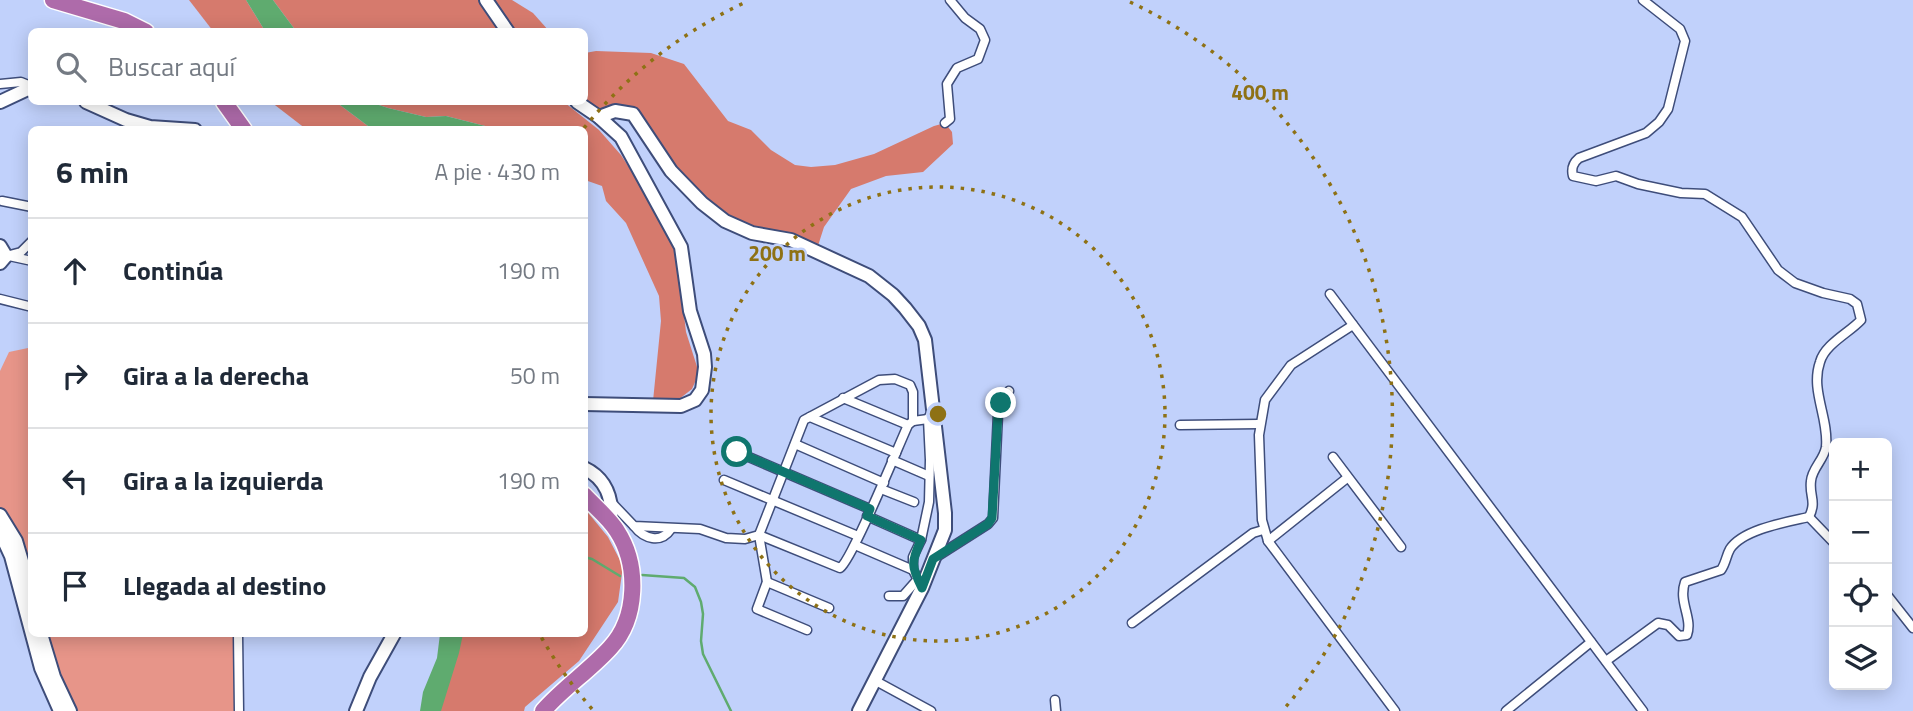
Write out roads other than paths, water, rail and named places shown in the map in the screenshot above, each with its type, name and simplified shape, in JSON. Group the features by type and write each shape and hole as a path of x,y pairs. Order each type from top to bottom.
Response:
{"highway":[{"path":"53,0 124,21 138,28"},
{"path":"226,105 241,126"},
{"path":"542,711 613,646 629,614 632,596 631,568 623,542 611,523 588,499"}],"main road":[{"path":"486,0 505,28"},
{"path":"0,102 28,88"},
{"path":"93,105 145,126"},
{"path":"581,105 621,137 681,247 690,311 704,354 705,379 695,400 681,406 588,404"},
{"path":"599,117 615,111 634,114 671,171 702,203 725,221 752,233 791,240 869,276 893,295 919,326 925,340 931,415 946,523 933,559 859,711"},
{"path":"588,470 602,481 612,503 611,523"},
{"path":"0,515 16,541 28,582"},
{"path":"0,532 11,556 28,619"},
{"path":"33,637 41,668 60,711"},
{"path":"42,637 54,677 70,711"},
{"path":"356,711 370,677 392,637"}],"street":[{"path":"945,123 950,119 951,112 947,84 957,68 978,59 985,40 980,29 965,18 950,0"},
{"path":"1643,0 1679,29 1685,41 1668,109 1659,122 1646,132 1579,158 1573,163 1573,176 1596,181 1616,176 1638,184 1681,193 1705,194 1742,217 1778,270 1795,283 1850,299 1857,304 1861,320 1827,350 1820,360 1816,379 1826,445 1823,458 1815,469 1811,482 1814,502 1809,517"},
{"path":"0,84 21,82 28,86"},
{"path":"2,201 28,206"},
{"path":"2,255 21,252 28,245"},
{"path":"2,255 28,260"},
{"path":"1330,294 1643,711"},
{"path":"0,299 28,306"},
{"path":"1353,325 1291,365 1265,400 1259,424 1263,530 1268,541 1395,711"},
{"path":"612,503 634,526 700,528 726,538 745,539 760,535 836,568 844,565 911,423 913,392 909,385 895,379 879,380 843,398 804,420 794,444 760,535 767,582 757,609 807,630"},
{"path":"933,559 988,524 992,518 998,414 1009,391"},
{"path":"843,398 911,423 931,415 929,502 921,540 913,557 913,570 920,584 903,596 889,596"},
{"path":"810,417 894,456 929,476"},
{"path":"1180,425 1259,424"},
{"path":"794,444 914,502"},
{"path":"737,452 869,512 921,540"},
{"path":"1333,457 1401,547"},
{"path":"1268,541 1347,478"},
{"path":"724,480 857,540 913,570"},
{"path":"1809,517 1829,538"},
{"path":"1606,661 1658,623 1668,625 1679,636 1686,635 1689,629 1682,594 1685,582 1721,570 1728,551 1744,537 1762,529 1809,517"},
{"path":"1132,623 1253,533 1263,530"},
{"path":"767,582 829,608"},
{"path":"1892,601 1913,628"},
{"path":"238,637 239,711"},
{"path":"1506,711 1591,642"},
{"path":"874,680 932,711"},
{"path":"1055,700 1056,711"}],"waterway":[{"path":"588,558 620,576"},
{"path":"642,575 684,578 695,587 703,614 703,654 731,711"}]}
